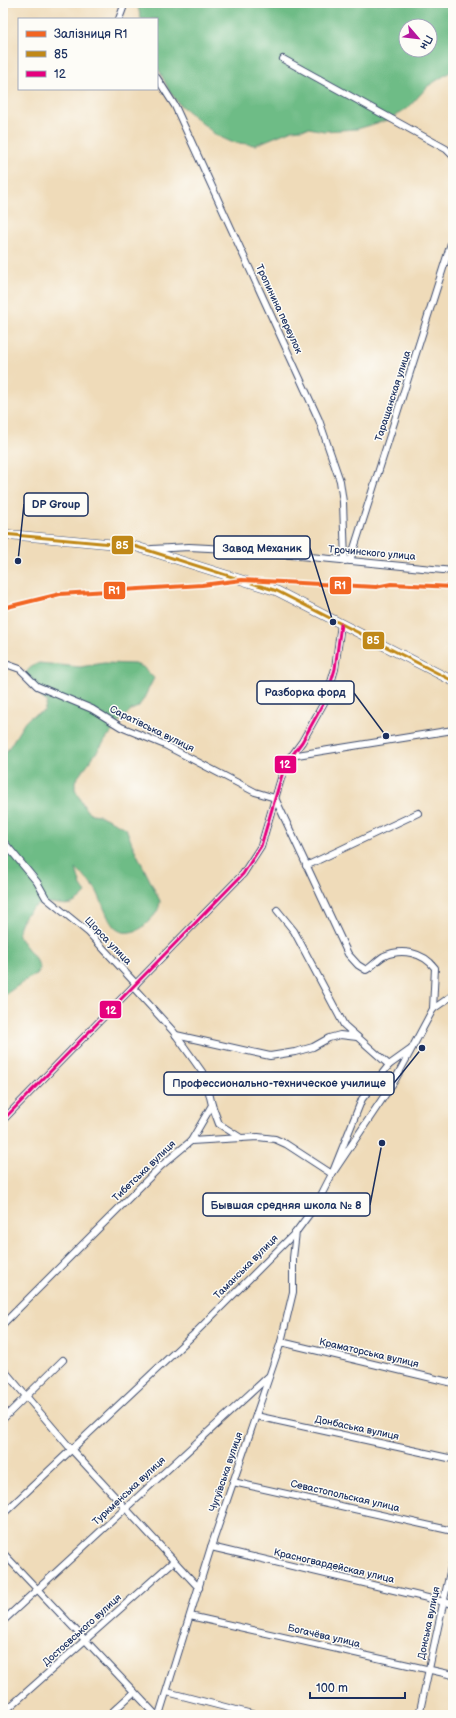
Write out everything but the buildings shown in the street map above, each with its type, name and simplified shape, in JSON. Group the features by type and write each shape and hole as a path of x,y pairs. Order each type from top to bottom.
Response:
{"main road":[{"path":"3,534 134,546 277,591 453,681"}],"street":[{"path":"119,18 125,3"},
{"path":"283,59 446,149 453,156"},
{"name":"Тропинина переулок","path":"158,80 175,106 319,420 340,481 348,561"},
{"name":"Таращанская улица","path":"348,561 453,237"},
{"name":"Трочинского улица","path":"145,550 189,548 228,549 453,571"},
{"path":"3,1120 243,874 261,846 285,765 302,742 326,699 335,669 341,624"},
{"name":"Саратівська вулиця","path":"3,663 20,669 37,686 92,709 121,727 165,745 249,789 275,798"},
{"path":"291,756 453,730"},
{"path":"275,798 348,954 358,965 366,970 372,967 382,957 399,951 415,954 432,963 435,968 434,1009"},
{"path":"306,866 418,813"},
{"name":"Щорса улица","path":"3,841 37,882 46,898 89,933 176,1035 205,1076 212,1106 219,1124 241,1138"},
{"path":"277,910 294,931 344,1025 389,1065"},
{"name":"Таманська вулиця","path":"3,1514 192,1336 296,1232 316,1205 332,1174 395,1080 434,1009 453,995"},
{"path":"176,1035 270,1056 295,1052 340,1035 357,1037"},
{"path":"332,1174 362,1099 389,1065 412,1048"},
{"path":"191,1141 212,1106"},
{"name":"Тибетська вулиця","path":"3,1324 161,1166 191,1141 258,1137 275,1139 286,1144 332,1174"},
{"name":"Чугуївська вулиця","path":"159,1715 211,1547 281,1342 293,1292 293,1258 296,1232"},
{"name":"Краматорська вулиця","path":"281,1342 453,1383"},
{"path":"3,1419 63,1360"},
{"path":"3,1369 71,1449 199,1588"},
{"name":"Туркменська вулиця","path":"3,1621 269,1376"},
{"name":"Донбаська вулиця","path":"256,1416 453,1459"},
{"name":"Севастопольская улица","path":"233,1482 453,1531"},
{"name":"Красногвардейская улица","path":"211,1547 453,1604"},
{"path":"3,1553 156,1715"},
{"name":"Донська вулиця","path":"419,1715 453,1558"},
{"name":"Достоєвського вулиця","path":"3,1713 86,1641 174,1561"},
{"name":"Богачёва улица","path":"190,1616 453,1675"},
{"path":"109,1715 134,1692"},
{"path":"167,1692 256,1715"}],"green space":[{"path":"137,3 453,3 453,70 428,86 409,107 388,120 357,129 324,131 309,128 292,130 255,145 231,142 216,135 179,104 169,90 158,68 158,18 141,18"},
{"path":"39,663 80,667 104,663 135,664 143,667 154,678 138,707 131,710 119,722 75,781 75,789 86,810 126,828 132,844 160,901 155,915 142,928 132,932 118,930 111,922 97,891 76,869 81,886 86,893 83,896 77,901 66,905 43,903 37,905 24,918 18,936 37,961 40,968 37,975 29,978 3,996 3,757 25,722 30,717 44,711 47,702 31,688 26,677 27,672 31,667"}],"rail line":[{"name":"R1","path":"3,608 60,594 202,585 242,580 376,587 391,584 453,587"}],"transit line":[{"name":"85","path":"3,534 134,546 277,591 453,681"},
{"name":"12","path":"3,1120 243,874 261,846 285,765 302,742 326,699 335,669 341,624"}],"place":[{"name":"DP Group","path":"18,561"},
{"name":"Завод Механик","path":"333,622"},
{"name":"Разборка форд","path":"386,736"},
{"name":"Профессионально-техническое училище","path":"422,1048"},
{"name":"Бывшая средняя школа № 8","path":"382,1143"}]}
